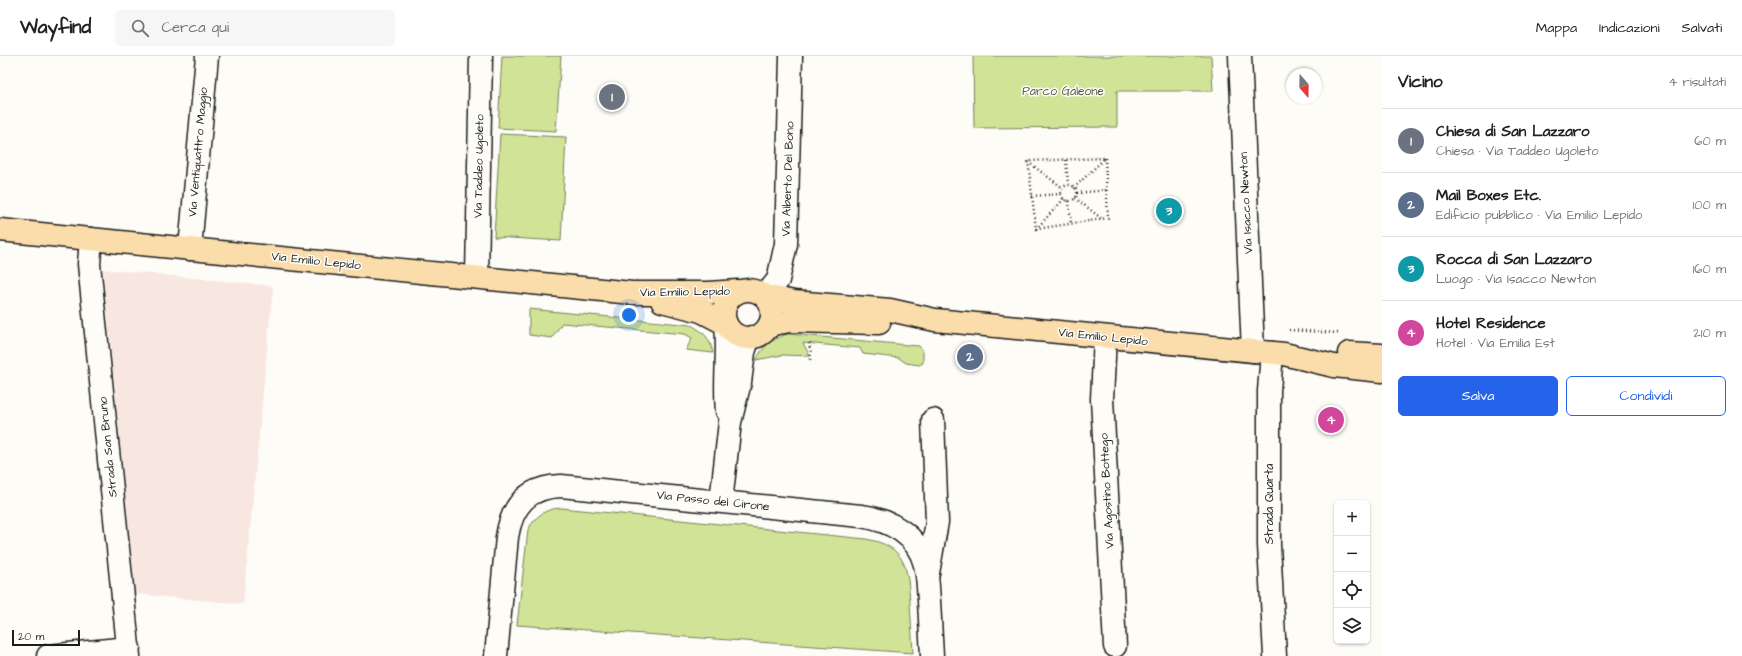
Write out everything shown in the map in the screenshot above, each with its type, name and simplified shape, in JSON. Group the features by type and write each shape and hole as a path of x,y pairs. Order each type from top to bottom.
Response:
{"main road":[{"name":"Via Emilio Lepido","path":"0,230 632,293 708,293 752,289 765,296 794,302 890,310 935,320 1270,353"},
{"name":"Via Emilio Lepido","path":"726,324 724,309 727,301 738,291"},
{"name":"Via Emilio Lepido","path":"632,293 701,311 726,324 736,335 743,338 760,332 773,324 790,321 888,323 935,320"},
{"path":"760,332 771,322 772,308 765,296"},
{"path":"1270,353 1327,352 1382,355"},
{"path":"1270,353 1334,366 1382,371"}],"street":[{"name":"Via Ventiquattro Maggio","path":"190,249 207,56"},
{"name":"Via Taddeo Ugoleto","path":"477,277 481,56"},
{"name":"Via Alberto Del Bono","path":"765,296 778,280 786,244 792,56"},
{"name":"Via Isacco Newton","path":"1240,56 1270,353"},
{"name":"Strada San Bruno","path":"91,239 90,264 129,652"},
{"path":"726,324 727,340 725,381 728,438"},
{"path":"721,502 728,438 740,382 744,352 747,343 760,332"},
{"name":"Via Agostino Bottego","path":"1104,337 1102,399 1115,646"},
{"name":"Strada Quarta","path":"1270,353 1269,546 1275,656"},
{"path":"932,656 927,578 937,522 933,420"},
{"name":"Via Passo del Cirone","path":"496,656 506,537 512,514 521,501 536,491 544,488 561,486 867,517 890,524 906,534 921,554 926,565 927,578"},
{"path":"48,656 129,652"}],"path":[{"path":"1028,162 1105,158"},
{"path":"1074,188 1105,158"},
{"path":"1036,229 1108,218 1105,158"},
{"path":"1066,160 1068,184"},
{"path":"1028,162 1063,188"},
{"path":"1028,162 1036,229"},
{"path":"1070,185 1074,188 1076,193 1075,198 1070,201 1064,199 1061,194 1063,188 1070,185"},
{"path":"1076,193 1107,190"},
{"path":"1032,196 1061,194"},
{"path":"1075,198 1102,218"},
{"path":"1036,229 1064,199"},
{"path":"1070,201 1071,224"},
{"path":"809,345 811,353 810,361"}],"shaded area":[{"path":"103,269 273,286 243,604 135,594"}],"green space":[{"path":"502,56 561,56 556,131 498,128"},
{"name":"Parco Galeone","path":"973,56 1211,56 1213,91 1117,91 1117,127 974,128"},
{"path":"500,134 566,137 561,241 494,237"},
{"path":"529,309 691,325 700,330 706,336 713,353 686,350 692,338 685,334 562,323 552,338 529,335"},
{"path":"788,334 919,346 923,351 923,363 919,365 906,363 899,358 863,354 860,348 803,343 810,356 782,355 756,360 762,350 769,343"},
{"path":"562,508 866,539 879,542 897,553 906,569 909,590 913,653 517,625 528,530 534,521 546,511"}],"place":[{"name":"Chiesa di San Lazzaro","path":"612,97"},
{"name":"Rocca di San Lazzaro","path":"1169,211"},
{"name":"Mail Boxes Etc.","path":"970,357"},
{"name":"Hotel Residence","path":"1331,420"}]}
